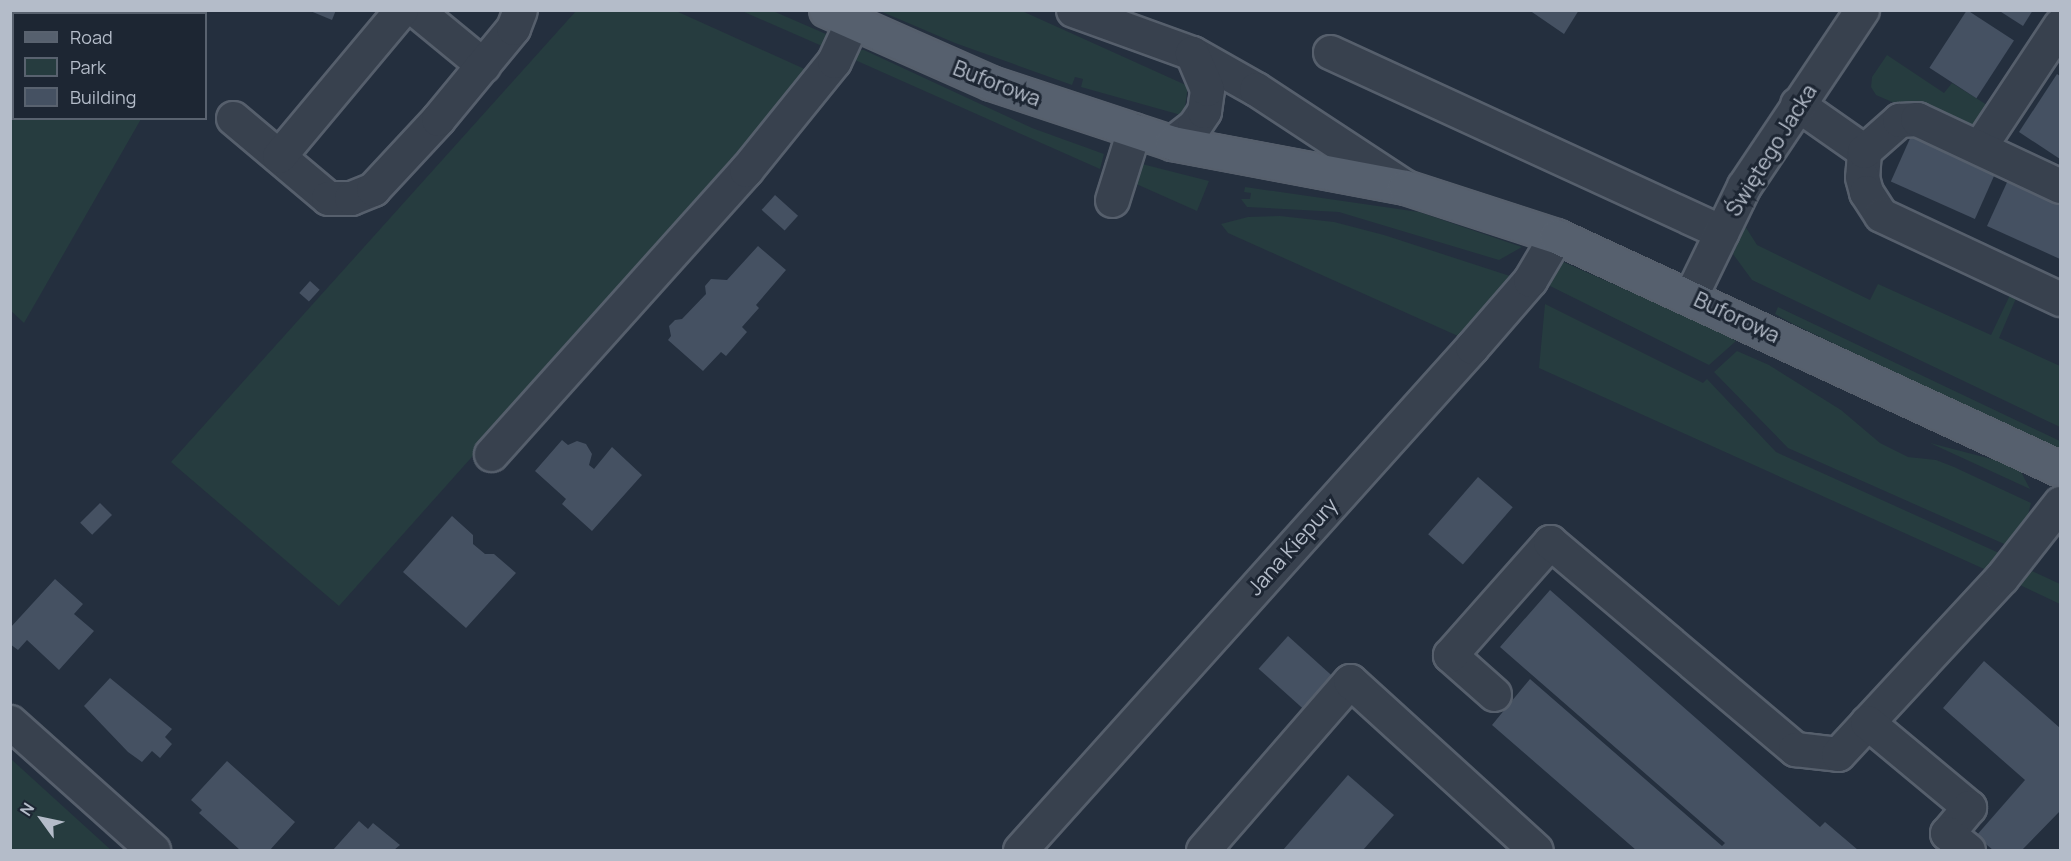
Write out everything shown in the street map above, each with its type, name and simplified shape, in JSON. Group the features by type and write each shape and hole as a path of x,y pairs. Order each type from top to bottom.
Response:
{"main road":[{"name":"Buforowa","path":"839,16 991,83 1172,143 1405,187 1556,236 1691,295 2061,469"}],"street":[{"path":"279,156 401,10"},
{"path":"416,10 483,65"},
{"path":"233,118 328,198 351,198 373,189 483,65 513,28 520,10"},
{"name":"Buforowa","path":"1073,10 1192,53 1256,88 1405,187"},
{"name":"Świętego Jacka","path":"1691,295 1744,186 1862,10"},
{"path":"491,454 746,170 834,61 839,16"},
{"path":"1980,146 2061,25"},
{"path":"1330,52 1722,232"},
{"path":"1172,143 1194,126 1204,111 1207,89 1192,53"},
{"path":"1797,104 1864,151"},
{"path":"2061,186 1980,146 1917,119 1899,120 1864,151 1864,185 1872,206 1881,215 2061,298"},
{"path":"1112,200 1134,130"},
{"name":"Jana Kiepury","path":"1020,850 1473,347 1530,280 1556,236"},
{"path":"1494,694 1450,655 1550,542 1795,749 1838,754 2002,577 2061,503"},
{"path":"1203,850 1350,681 1536,850"},
{"path":"10,722 153,850"},
{"path":"1867,722 1969,807 1947,833 1968,850"}],"green space":[{"path":"10,11 202,11 12,12 12,120 140,120 24,323 10,310"},
{"path":"576,11 676,11 809,71 798,91 339,606 171,462"},
{"path":"742,11 773,11 826,34 825,40 822,46"},
{"path":"880,11 1022,11 1188,86 1185,107 1181,115 1081,87 1083,79 1075,77 1072,85 955,43"},
{"path":"853,50 864,50 1032,128 1104,154 1100,169 855,60"},
{"path":"1887,55 1944,93 1952,83 1995,110 1965,134 1876,95 1871,87 1872,77"},
{"path":"1142,164 1209,181 1197,211 1134,183"},
{"path":"1245,187 1419,212 1522,247 1499,260 1339,212 1247,207 1241,199 1250,199 1251,193 1244,192"},
{"path":"1280,216 1334,222 1384,235 1510,276 1458,336 1228,233 1221,224 1248,217"},
{"path":"1745,226 1757,245 1870,300 1878,284 1991,335 2011,293 2017,296 1999,338 2060,366 2060,427 1752,280 1733,254"},
{"path":"1552,257 1713,328 1736,341 1709,365 1538,280"},
{"path":"1545,304 1703,383 1707,379 1776,452 1999,553 2003,560 1993,573 1539,368"},
{"path":"1778,307 2060,441 2060,451 1793,324 1775,314"},
{"path":"1737,351 1769,365 1841,410 1880,443 1908,457 1936,460 1954,467 2031,503 2025,526 2011,547 1788,448 1714,372"},
{"path":"1930,443 2003,462 2020,470 2030,489"},
{"path":"2032,571 2060,584 2060,604 2020,585"},
{"path":"11,759 111,850 11,850"}],"building":[{"path":"308,10 336,10 332,20"},
{"path":"1529,10 1579,10 1564,34"},
{"path":"1967,10 2014,40 1976,98 1929,68"},
{"path":"1998,10 2033,10 2023,26"},
{"path":"2057,74 2060,76 2060,159 2019,132"},
{"path":"1912,134 1996,171 1975,219 1891,182"},
{"path":"2009,178 2060,202 2060,259 1987,226"},
{"path":"775,195 798,216 785,231 762,210"},
{"path":"758,246 786,270 756,305 759,308 742,327 747,332 726,356 721,352 703,371 668,340 671,336 669,326 675,320 682,319 706,294 705,286 711,279 727,280"},
{"path":"310,281 320,290 309,302 299,293"},
{"path":"562,440 568,445 577,441 586,444 592,454 589,465 594,469 612,447 642,475 592,531 562,504 566,499 535,471"},
{"path":"1478,477 1513,507 1463,565 1428,534"},
{"path":"100,503 112,515 92,535 80,523"},
{"path":"452,516 473,535 473,544 485,554 494,554 516,573 466,628 403,572"},
{"path":"55,579 83,604 74,614 94,631 59,670 27,640 18,650 10,644 10,628"},
{"path":"1550,590 1820,827 1825,822 1858,850 1636,850 1492,725 1530,679 1722,846 1725,843 1500,647"},
{"path":"1288,636 1333,676 1303,709 1259,669"},
{"path":"1984,661 2060,728 2060,811 2022,850 1993,850 1976,836 2025,780 1943,708"},
{"path":"110,678 172,729 165,737 172,744 160,758 152,751 142,762 128,752 84,706"},
{"path":"227,761 295,822 270,850 240,850 199,813 202,810 191,800"},
{"path":"1348,775 1394,815 1363,850 1283,850"},
{"path":"359,821 368,829 373,823 400,845 394,850 333,850"}]}
